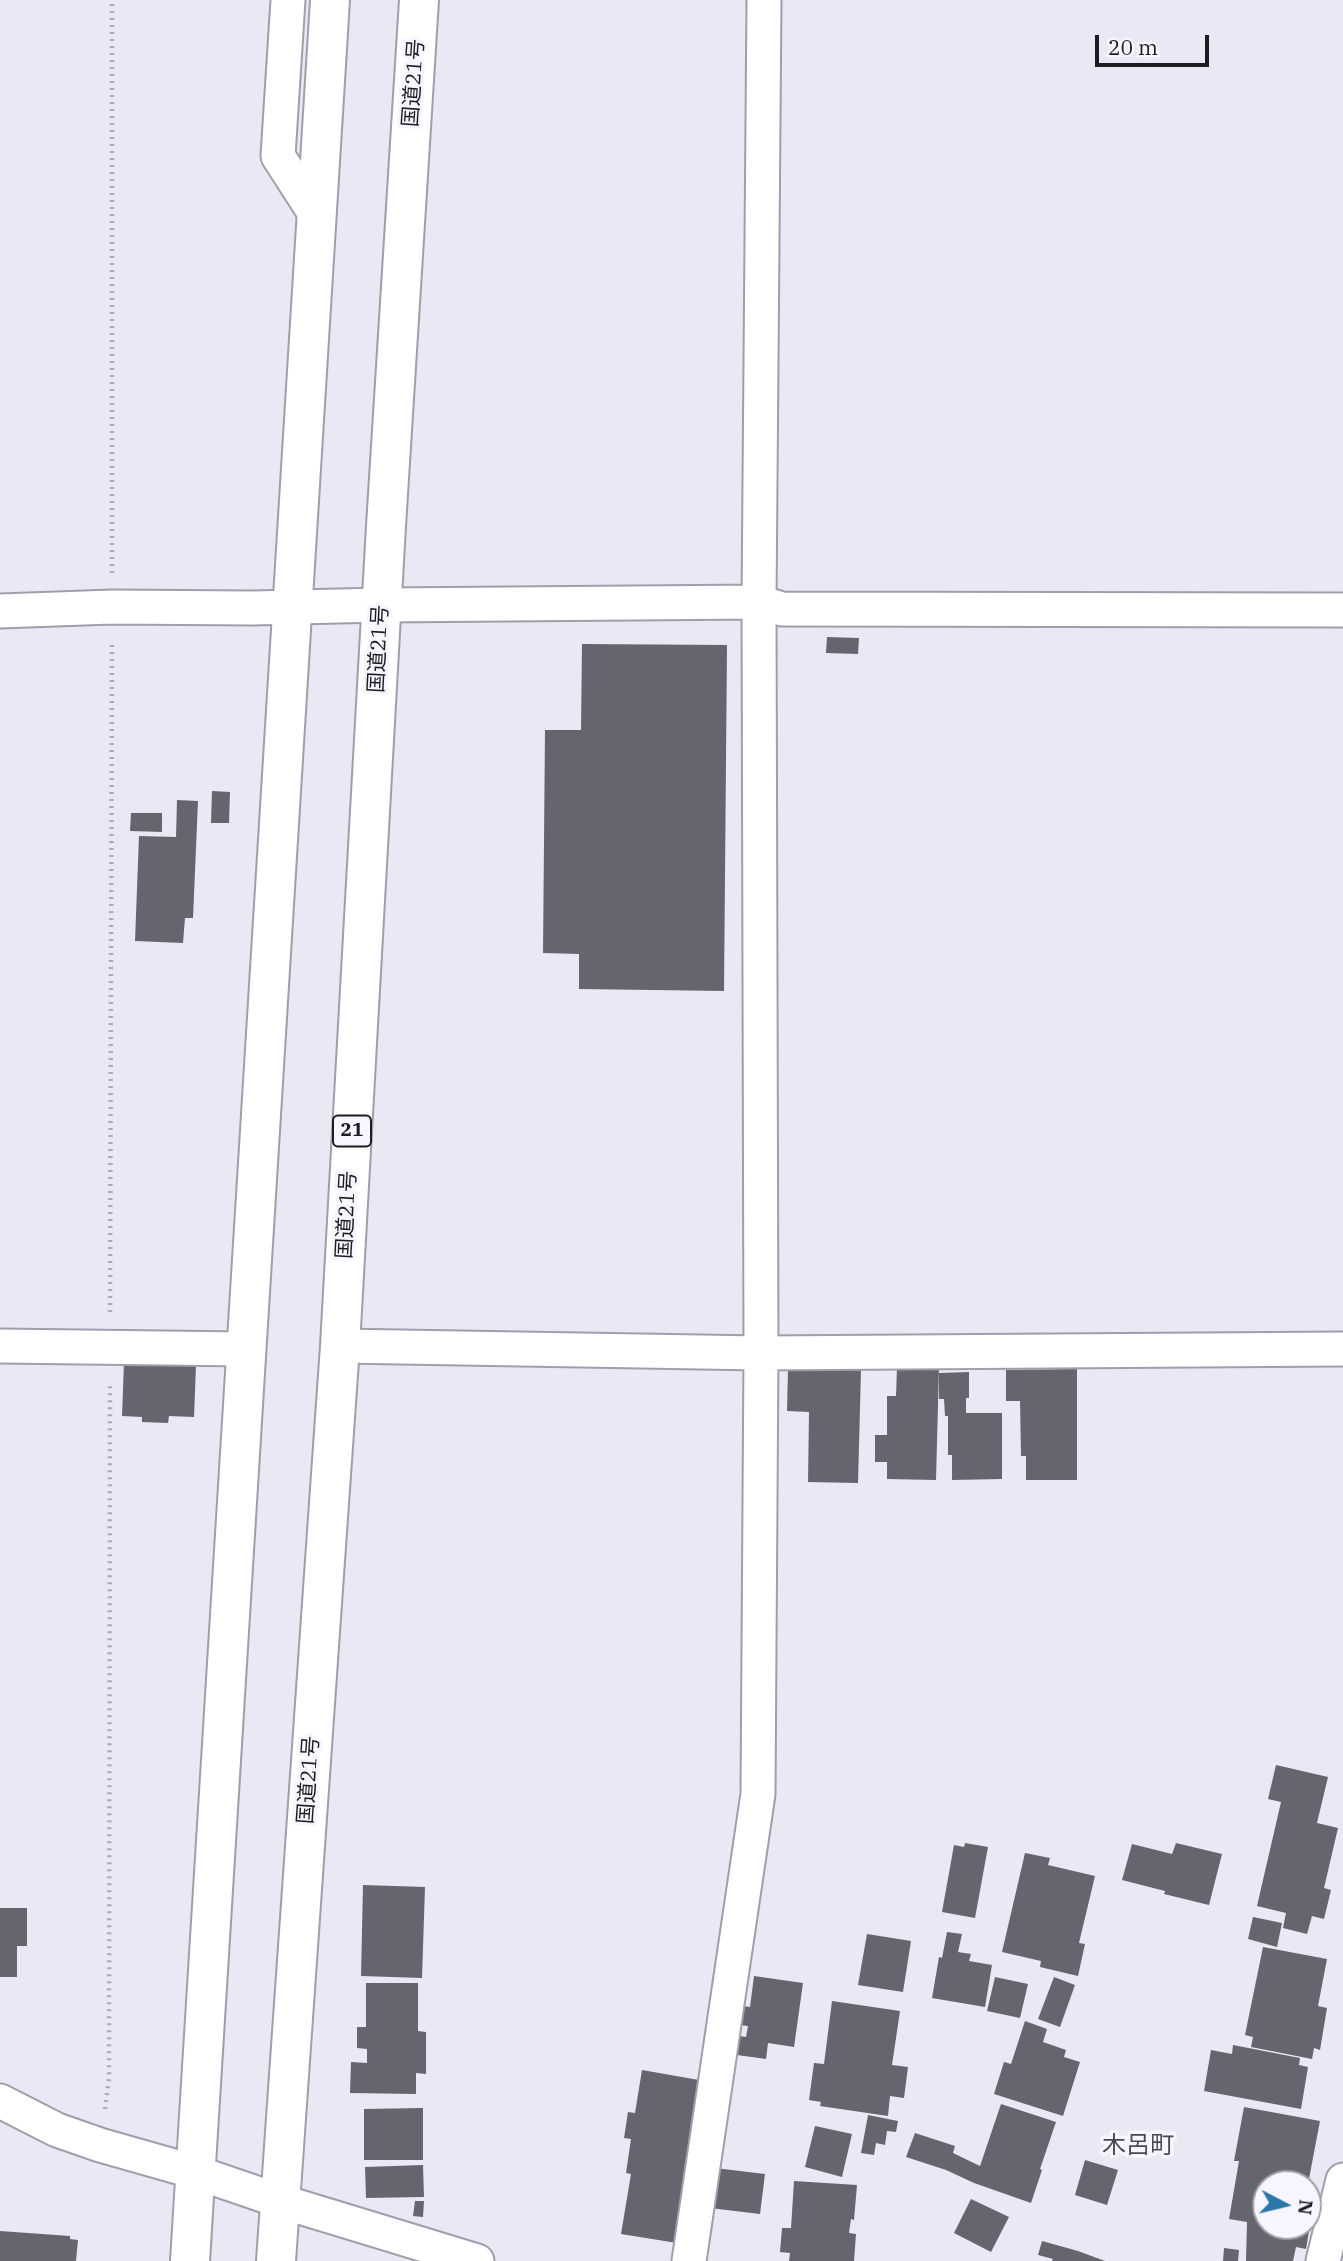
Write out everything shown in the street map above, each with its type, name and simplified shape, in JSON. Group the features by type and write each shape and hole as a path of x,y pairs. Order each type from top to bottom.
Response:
{"highway":[{"path":"190,2261 330,0"},
{"name":"国道21号","path":"276,2261 340,1346 419,0"}],"street":[{"path":"288,0 278,156 316,215"},
{"path":"689,2261 758,1794 761,1353 759,602 764,0"},
{"path":"0,611 112,607 759,602 782,609 1343,610"},
{"path":"0,1346 246,1349"},
{"path":"340,1346 761,1353 1343,1349"},
{"path":"0,2101 57,2130 100,2146 195,2172 477,2261"},
{"path":"1323,2261 1343,2180"}],"path":[{"path":"100,2146 109,2079 112,0"}],"building":[{"path":"827,637 859,638 858,654 826,653"},
{"path":"582,644 727,645 724,991 579,989 579,954 543,953 545,730 581,730"},
{"path":"212,791 230,792 229,823 211,823"},
{"path":"177,800 198,801 193,918 185,918 183,943 135,941 139,836 176,837"},
{"path":"131,813 162,813 162,832 130,831"},
{"path":"124,1362 196,1365 194,1417 169,1416 168,1423 142,1422 142,1417 122,1416"},
{"path":"897,1367 939,1368 936,1480 887,1479 887,1462 875,1462 875,1435 887,1435 887,1396 896,1396"},
{"path":"788,1369 861,1370 858,1483 808,1482 809,1412 787,1411"},
{"path":"1077,1369 1077,1480 1026,1480 1026,1456 1021,1456 1020,1401 1006,1401 1006,1370"},
{"path":"969,1372 966,1413 1002,1413 1002,1479 952,1480 952,1455 948,1455 948,1416 945,1416 944,1399 939,1399 939,1373"},
{"path":"1276,1765 1328,1777 1317,1823 1338,1828 1324,1888 1331,1890 1324,1919 1312,1916 1307,1934 1283,1928 1286,1913 1257,1906 1281,1802 1268,1799"},
{"path":"965,1843 988,1847 975,1918 942,1912 954,1845 964,1847"},
{"path":"1176,1843 1222,1854 1209,1905 1122,1880 1132,1844 1172,1854"},
{"path":"1025,1853 1050,1858 1048,1865 1095,1876 1079,1943 1085,1944 1078,1976 1040,1967 1041,1961 1002,1952"},
{"path":"363,1885 425,1887 422,1978 361,1976"},
{"path":"0,1908 27,1908 27,1946 17,1946 17,1977 0,1977"},
{"path":"1253,1917 1282,1923 1277,1947 1248,1939"},
{"path":"947,1932 962,1934 958,1952 971,1954 969,1961 992,1965 985,2007 932,1998 939,1957 942,1958"},
{"path":"867,1934 911,1941 903,1992 858,1985"},
{"path":"1263,1947 1327,1959 1318,2006 1327,2008 1320,2050 1314,2048 1312,2059 1251,2047 1253,2037 1245,2035"},
{"path":"754,1976 803,1983 794,2047 768,2043 766,2059 737,2055 740,2036 746,2037 748,2026 740,2025 743,2006 750,2007"},
{"path":"995,1977 1028,1984 1020,2018 987,2011"},
{"path":"1054,1977 1075,1985 1060,2027 1038,2019"},
{"path":"366,1983 418,1983 418,2031 426,2032 426,2074 416,2073 416,2094 350,2093 351,2062 367,2063 367,2049 357,2048 357,2027 366,2027"},
{"path":"832,2001 900,2011 892,2065 908,2067 904,2098 890,2096 888,2116 820,2106 821,2102 809,2100 814,2063 824,2064"},
{"path":"1025,2021 1047,2029 1043,2042 1066,2050 1064,2057 1080,2062 1063,2116 994,2094 1004,2062 1011,2064"},
{"path":"1233,2045 1300,2058 1299,2065 1308,2067 1301,2109 1204,2091 1211,2050 1232,2054"},
{"path":"642,2070 699,2080 683,2177 688,2178 677,2243 621,2234 631,2174 626,2173 631,2139 624,2138 628,2112 635,2113"},
{"path":"1001,2104 1056,2122 1031,2203 906,2157 915,2133 955,2146 953,2153 980,2166"},
{"path":"1244,2107 1320,2121 1311,2170 1252,2170 1252,2240 1308,2240 1306,2249 1296,2247 1293,2261 1246,2261 1247,2222 1229,2219 1239,2161 1234,2161"},
{"path":"423,2108 423,2160 364,2160 364,2109"},
{"path":"868,2115 898,2121 896,2132 887,2131 885,2145 876,2143 874,2155 861,2153"},
{"path":"815,2126 852,2134 842,2177 805,2167"},
{"path":"1085,2160 1118,2170 1107,2205 1075,2195"},
{"path":"423,2165 424,2197 366,2198 365,2167"},
{"path":"715,2168 765,2174 760,2214 710,2208"},
{"path":"794,2181 857,2185 854,2220 851,2219 849,2233 856,2234 854,2261 789,2261 790,2253 780,2252 782,2228 791,2228"},
{"path":"971,2199 1009,2217 991,2252 954,2233"},
{"path":"415,2201 424,2201 423,2217 413,2216"},
{"path":"0,2231 70,2236 70,2239 78,2240 76,2261 0,2261"},
{"path":"1042,2241 1105,2261 1052,2261 1053,2259 1038,2255"},
{"path":"1224,2248 1239,2250 1238,2261 1223,2261"}],"district":[{"name":"木呂町","path":"1138,2146"}]}
